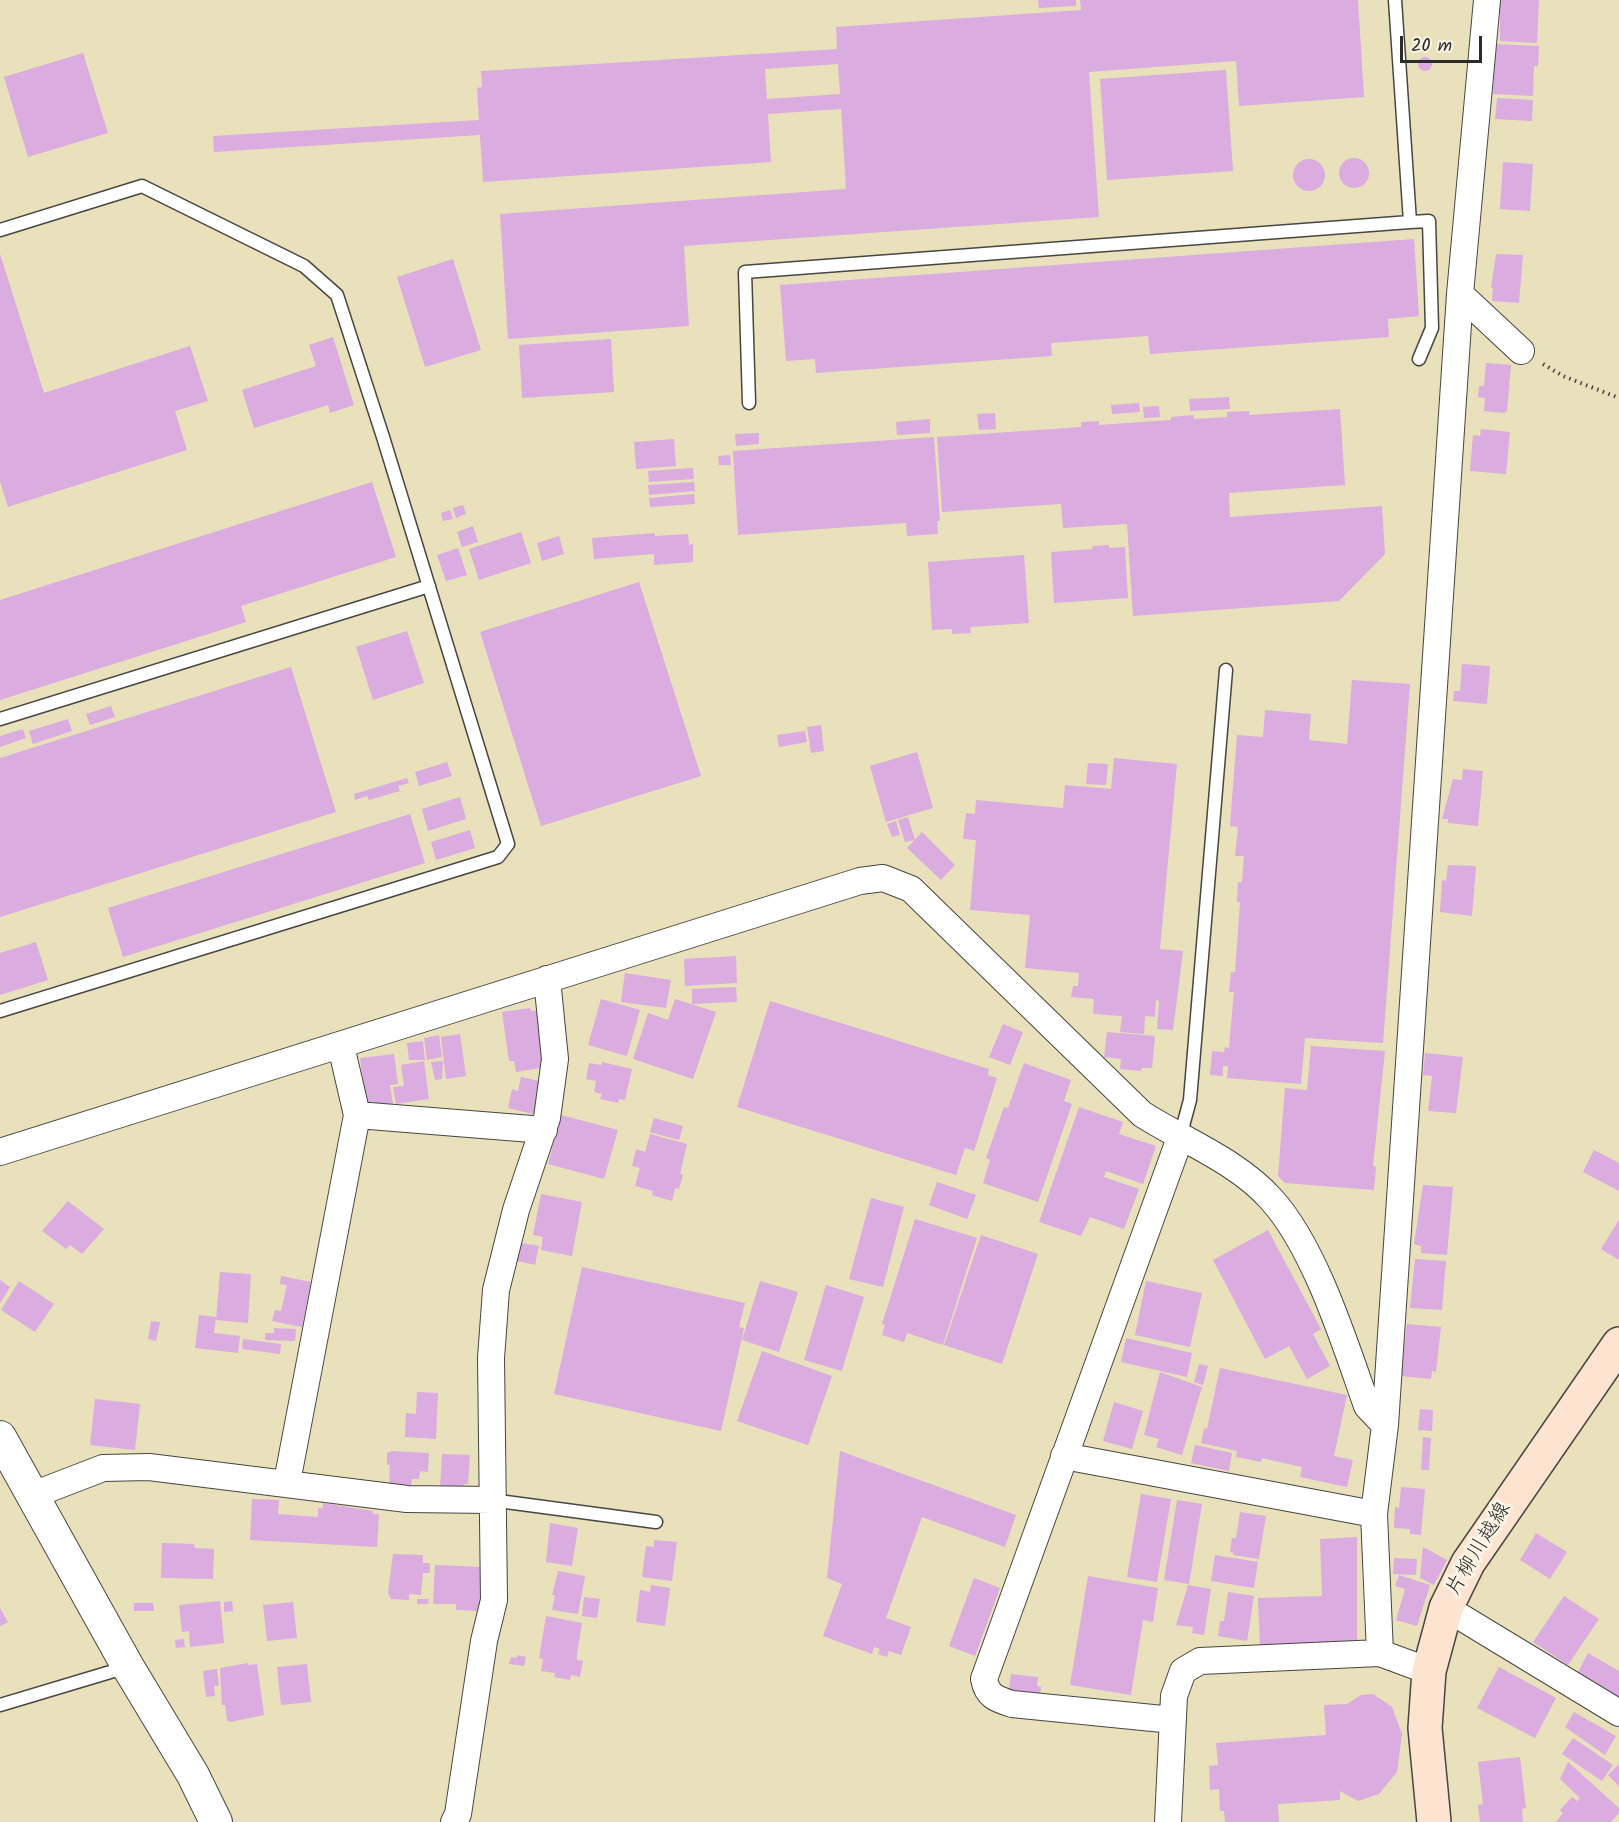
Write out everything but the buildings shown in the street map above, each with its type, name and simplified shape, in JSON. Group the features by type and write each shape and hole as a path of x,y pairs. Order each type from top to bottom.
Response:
{"main road":[{"name":"片柳川越線","path":"1434,1822 1425,1728 1429,1671 1446,1608 1468,1563 1619,1344"}],"street":[{"path":"1380,1653 1374,1514 1385,1425 1460,294 1487,0"},
{"path":"1460,294 1521,351"},
{"path":"0,1152 860,880 883,878 911,889 1142,1114 1180,1138 1226,1162 1271,1198 1302,1243 1367,1406 1385,1425"},
{"path":"454,1822 458,1814 484,1641 494,1600 491,1358 496,1290 516,1210 544,1130 555,1059 547,980"},
{"path":"287,1482 357,1115 341,1046"},
{"path":"357,1115 544,1130"},
{"path":"1173,1720 1012,1704 996,1700 987,1691 984,1679 987,1664 1180,1138"},
{"path":"0,1437 128,1667 192,1775 216,1822"},
{"path":"1064,1456 1374,1514"},
{"path":"33,1495 103,1468 149,1467 287,1482 407,1499 491,1500"},
{"path":"1446,1608 1619,1713"},
{"path":"1168,1822 1174,1696 1183,1671 1200,1661 1380,1653 1429,1671"}],"lane":[{"path":"1395,0 1410,222"},
{"path":"0,230 142,186 304,266 337,295 508,844 498,857 0,1011"},
{"path":"749,403 745,272 1429,221 1432,328 1419,359"},
{"path":"0,719 429,586"},
{"path":"1180,1138 1190,1100 1226,670"},
{"path":"491,1500 656,1522"},
{"path":"0,1704 128,1667"}],"path":[{"path":"1521,351 1563,376 1619,398"}]}
